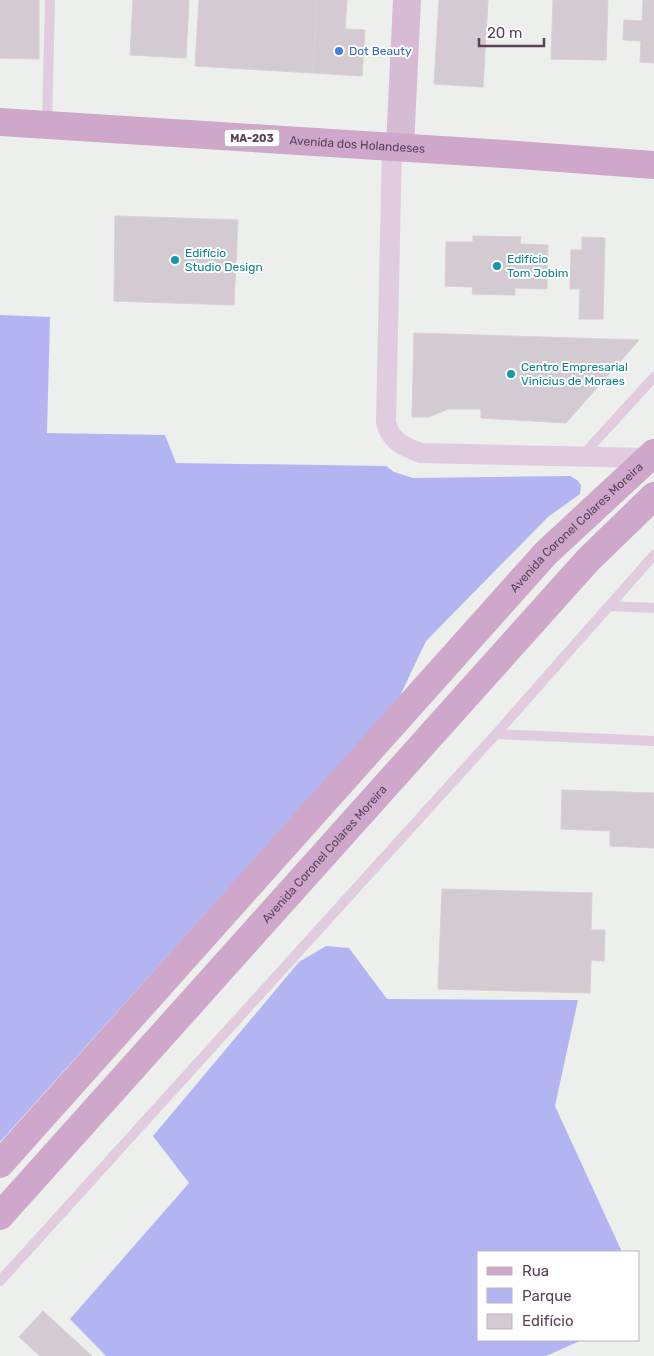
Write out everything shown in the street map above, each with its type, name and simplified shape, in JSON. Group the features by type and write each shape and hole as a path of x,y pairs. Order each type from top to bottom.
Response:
{"main road":[{"name":"Avenida dos Holandeses","path":"0,122 654,165"},
{"path":"504,154 654,146"},
{"name":"Avenida Coronel Colares Moreira","path":"0,1164 546,553 651,456"},
{"name":"Avenida Coronel Colares Moreira","path":"0,1216 588,560 654,496"}],"street":[{"path":"407,0 396,147 386,422 388,431 400,444 421,453 651,456"}],"lane":[{"path":"47,125 50,0"},
{"path":"582,456 654,378"},
{"path":"0,1281 496,734 654,555"},
{"path":"610,606 654,608"},
{"path":"496,734 654,741"}],"green space":[{"path":"0,315 50,317 47,433 165,435 176,463 386,466 394,472 413,478 570,476 581,485 580,494 548,517 426,641 399,698 0,1142"},
{"path":"326,946 349,948 387,999 578,1000 555,1106 622,1251 477,1251 477,1341 580,1341 546,1356 106,1356 70,1319 189,1183 153,1136 299,962"}],"building":[{"path":"0,0 39,0 39,59 0,58"},
{"path":"133,0 189,0 186,58 130,55"},
{"path":"199,0 317,0 313,73 195,66"},
{"name":"Dot Beauty","path":"317,0 347,0 345,29 365,30 362,76 313,73"},
{"path":"439,0 488,0 483,87 434,84"},
{"path":"553,0 608,0 606,60 551,59"},
{"path":"643,0 654,0 654,63 640,62 641,41 623,40 624,20 642,21"},
{"name":"Edifício Studio Design","path":"115,216 238,220 234,305 114,301"},
{"name":"Edifício Tom Jobim","path":"473,236 521,237 520,244 548,245 547,289 515,288 515,295 472,294 473,287 445,286 446,242 473,242"},
{"path":"582,237 605,238 603,319 579,319 580,289 570,289 571,250 582,250"},
{"name":"Centro Empresarial Vinicius de Moraes","path":"414,333 639,340 566,423 481,418 481,409 448,409 429,417 412,417"},
{"path":"562,790 654,793 654,848 610,846 610,831 561,829"},
{"path":"442,889 592,893 591,930 605,930 604,961 591,960 590,993 438,989"},
{"path":"43,1311 92,1356 40,1356 19,1337"}],"place":[{"name":"Dot Beauty","path":"339,51"},
{"name":"Edifício Studio Design","path":"175,260"},
{"name":"Edifício Tom Jobim","path":"497,266"},
{"name":"Centro Empresarial Vinicius de Moraes","path":"511,374"}]}
